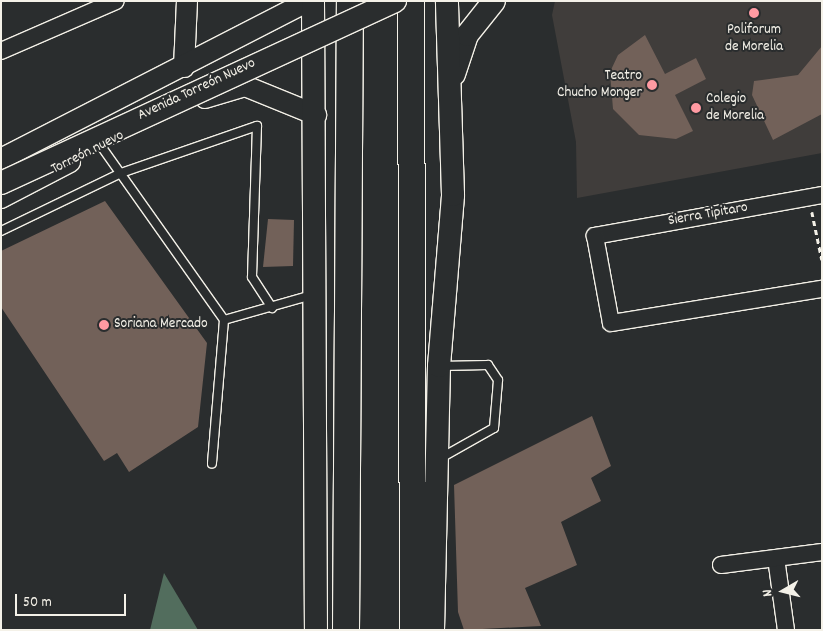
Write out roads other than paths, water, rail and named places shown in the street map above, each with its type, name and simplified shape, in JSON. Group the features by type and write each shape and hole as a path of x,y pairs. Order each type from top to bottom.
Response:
{"highway":[{"path":"346,630 350,1"},
{"path":"411,1 413,630"}],"main road":[{"path":"313,1 316,115 316,630"},
{"name":"Avenida Torreón Nuevo","path":"1,170 362,1"},
{"name":"Avenida Torreón Nuevo","path":"1,183 395,1"},
{"path":"447,1 453,195"},
{"path":"433,630 439,366 453,195 454,69 468,35 494,1"}],"street":[{"path":"1,51 116,1"},
{"path":"184,67 187,1"},
{"path":"1,159 184,67 308,1"},
{"name":"Torreón nuevo","path":"1,198 102,146 215,93 245,86 316,115"},
{"name":"Sierra Tipitaro","path":"815,196 595,236 611,324 822,289"},
{"path":"721,565 822,552"},
{"path":"776,558 786,630"}],"lane":[{"path":"1,231 122,173 257,126 252,278 272,308"},
{"path":"102,146 224,320 212,464"},
{"path":"224,320 272,308 316,294"},
{"path":"438,460 494,428 498,388 495,371 488,365 439,366"}],"place":[{"name":"Poliforum de Morelia","path":"754,13"},
{"name":"Teatro Chucho Monger","path":"652,85"},
{"name":"Colegio de Morelia","path":"696,108"},
{"name":"Soriana Mercado","path":"104,325"}]}
